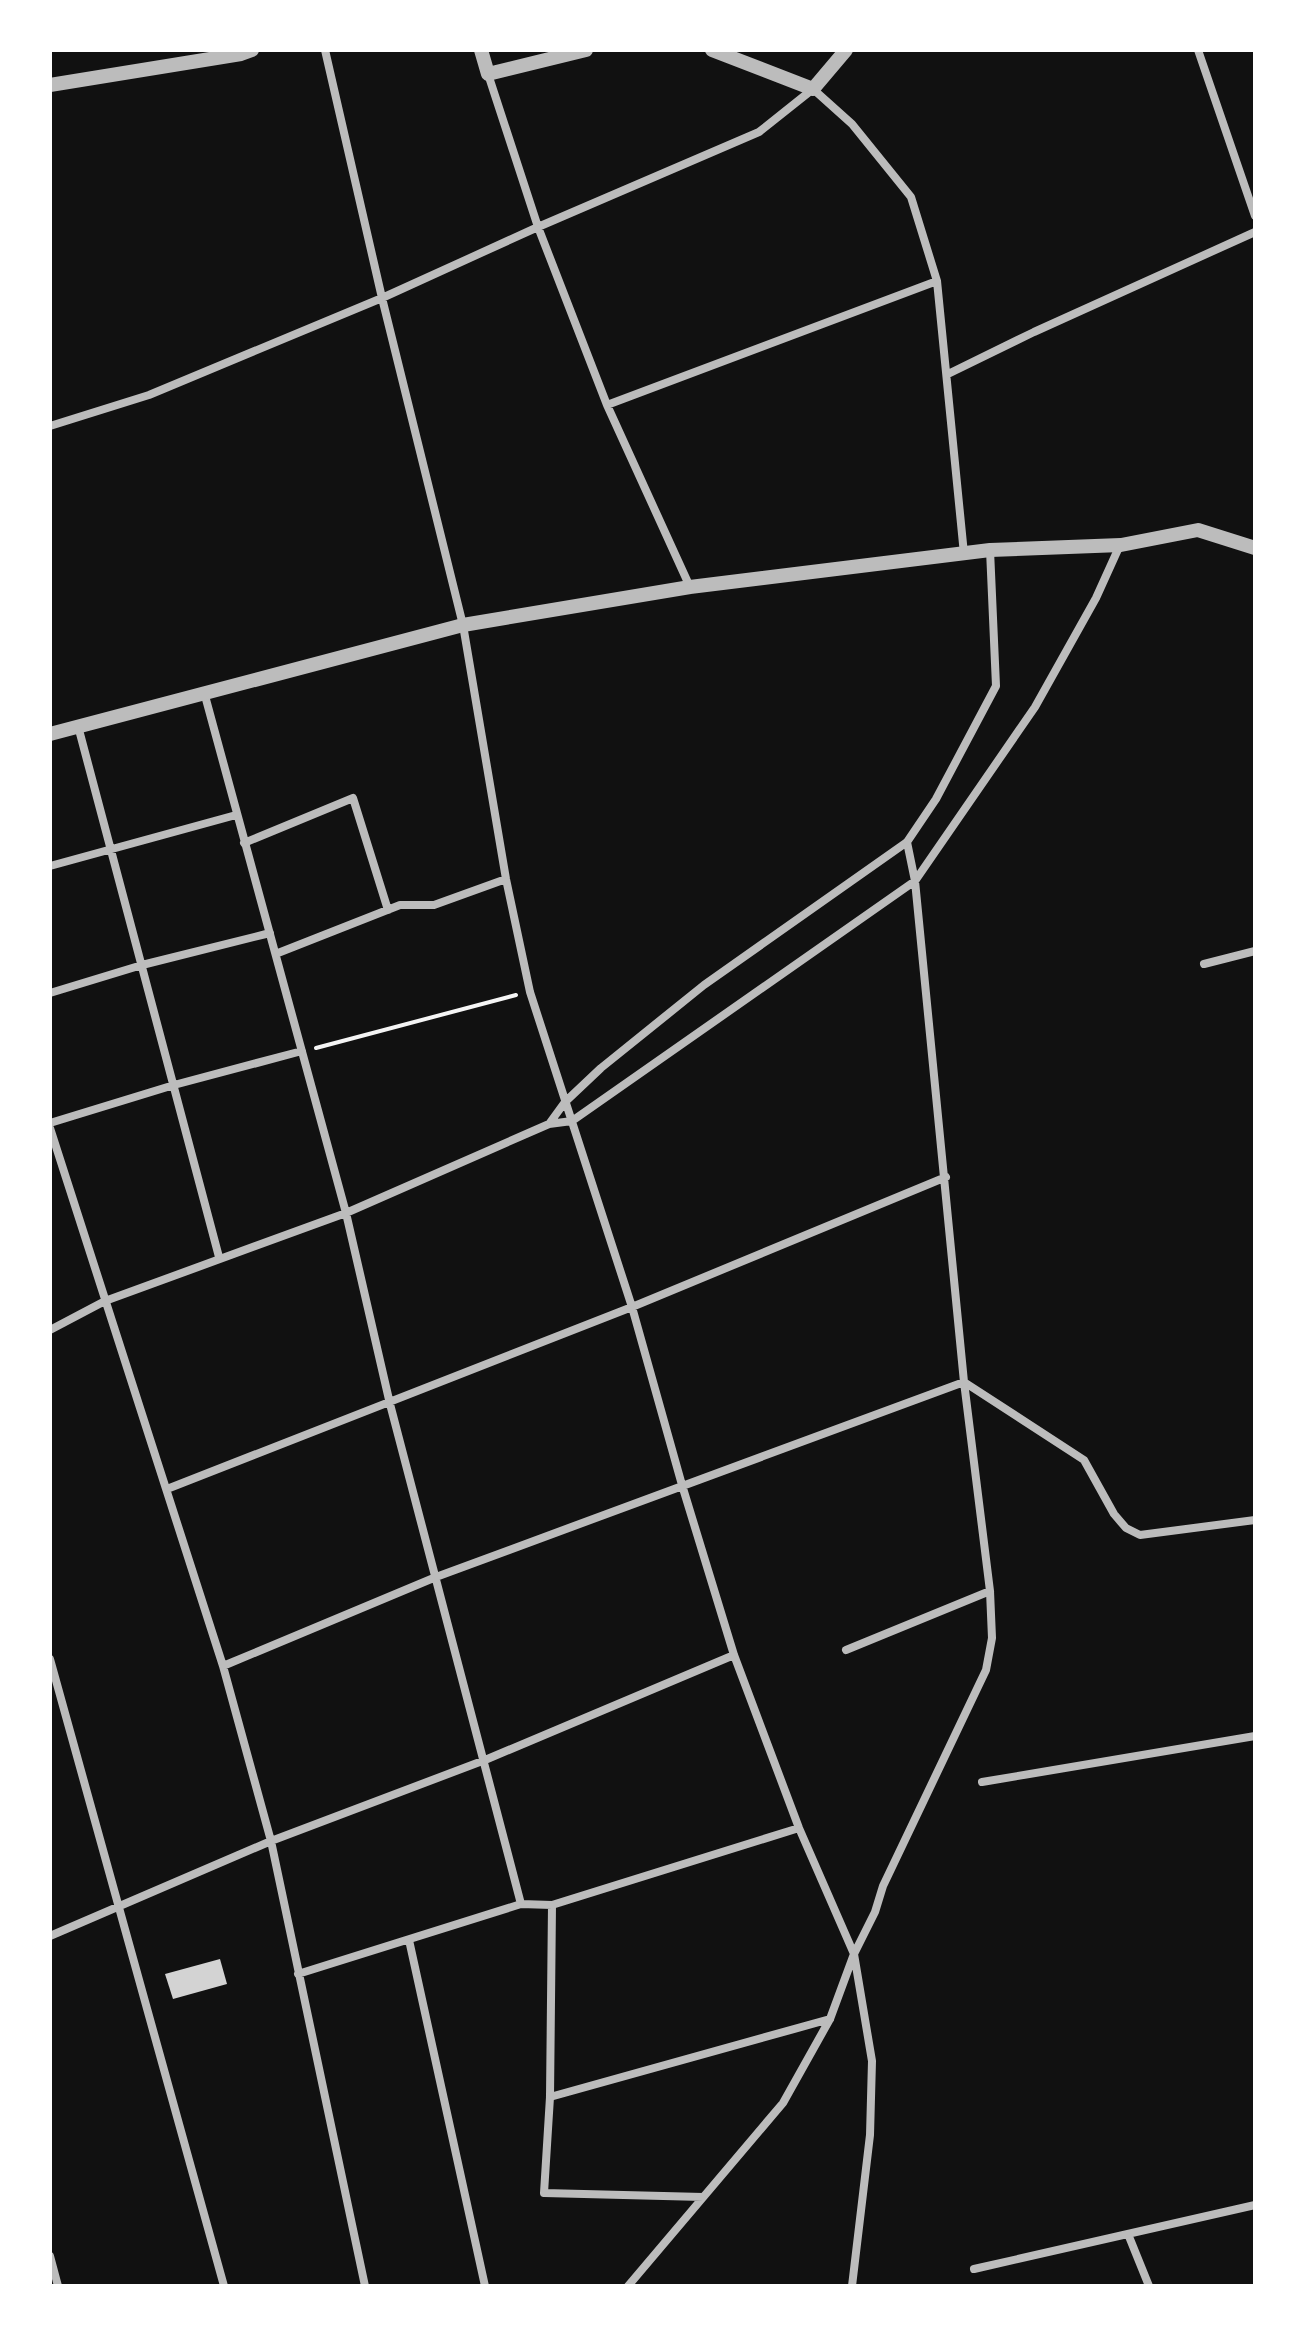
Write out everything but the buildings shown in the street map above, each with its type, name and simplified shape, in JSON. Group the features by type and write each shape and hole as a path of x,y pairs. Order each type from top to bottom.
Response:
{"street":[{"path":"50,85 252,50"},
{"path":"325,50 382,298 463,625 506,879 530,992 632,1307 734,1655 799,1828 854,1954 872,2061 870,2135 852,2286"},
{"path":"481,50 538,227 607,405 690,587"},
{"path":"488,74 586,50"},
{"path":"712,50 813,89 852,124 911,197 937,281 964,554"},
{"path":"50,426 149,395 382,298 759,132 813,89 846,50"},
{"path":"1198,50 1255,216"},
{"path":"948,374 1255,232"},
{"path":"607,405 937,281"},
{"path":"50,734 463,625 690,587 990,550 1121,545 1198,530 1255,548"},
{"path":"50,1330 105,1301 346,1213 549,1124 572,1121 915,881 1035,707 1096,598 1121,545"},
{"path":"549,1124 565,1102 601,1068 704,985 907,842 936,799 996,686 990,550"},
{"path":"204,692 236,815 278,953 346,1213 390,1404 521,1904"},
{"path":"78,726 219,1257"},
{"path":"244,843 353,798 388,910"},
{"path":"50,866 236,815"},
{"path":"628,2286 783,2103 830,2019 854,1954 986,1670 992,1638 990,1591 964,1382 915,881 907,842"},
{"path":"278,953 400,905 434,905 506,879"},
{"path":"50,993 142,965 270,933"},
{"path":"1204,964 1255,951"},
{"path":"302,1051 174,1085 50,1126 223,1666 271,1841 365,2286"},
{"path":"167,1489 390,1404 946,1177"},
{"path":"964,1382 1084,1460 1114,1514 1126,1528 1140,1535 1255,1520"},
{"path":"223,1666 436,1577 964,1382"},
{"path":"846,1650 990,1591"},
{"path":"50,1936 271,1841 485,1760 734,1655"},
{"path":"50,1659 224,2286"},
{"path":"982,1782 1255,1736"},
{"path":"298,1974 521,1904 552,1905 799,1828"},
{"path":"552,1905 550,2097 544,2193 703,2197"},
{"path":"409,1940 485,2286"},
{"path":"550,2097 830,2019"},
{"path":"974,2269 1255,2205"},
{"path":"1128,2234 1149,2286"},
{"path":"50,2256 58,2286"}],"path":[{"path":"302,1051 530,992"}]}
